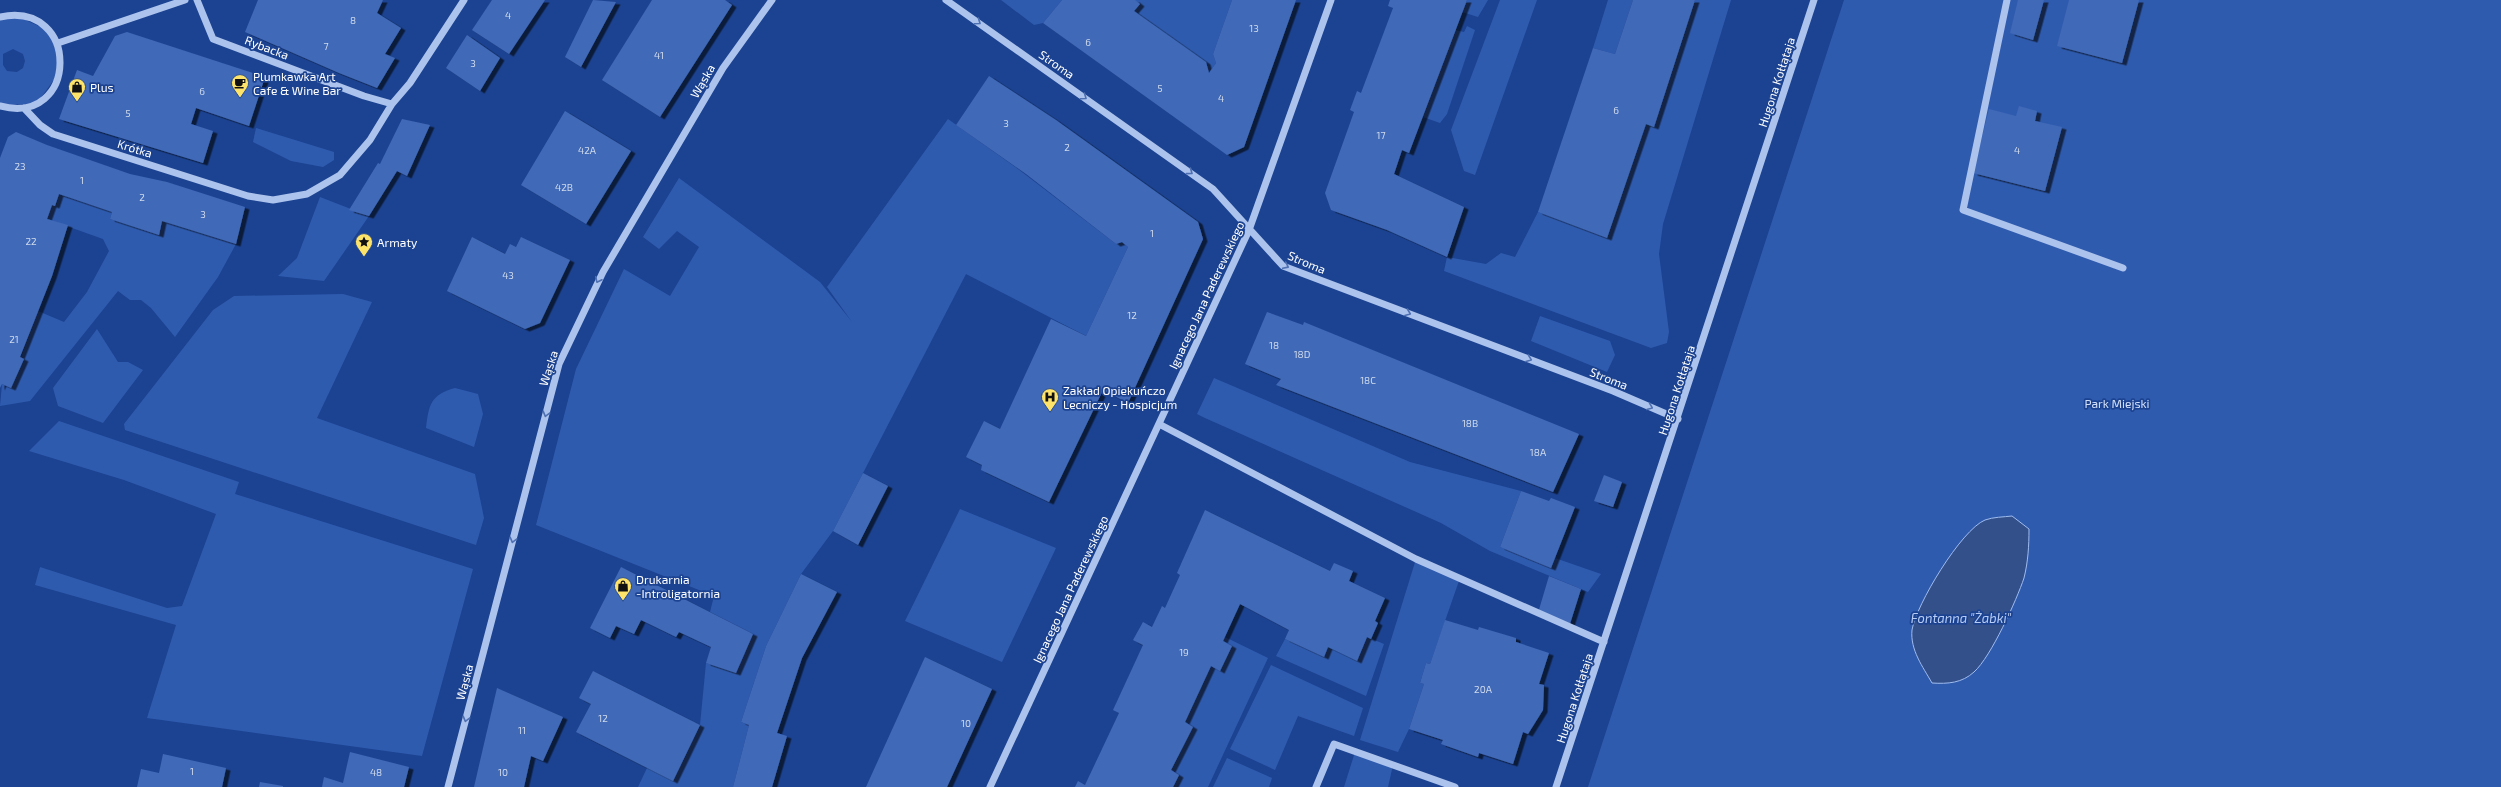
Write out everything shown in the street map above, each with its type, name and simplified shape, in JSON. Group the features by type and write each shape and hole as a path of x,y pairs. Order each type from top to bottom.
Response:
{"street":[{"path":"58,43 185,0"},
{"name":"Rybacka","path":"196,0 214,39 364,96 392,104"},
{"path":"392,104 410,83 464,0"},
{"name":"Wąska","path":"448,787 559,364 599,278 723,68 772,0"},
{"name":"Stroma","path":"946,0 1213,189 1282,266 1613,391 1678,419"},
{"name":"Ignacego Jana Paderewskiego","path":"990,787 1249,230 1331,0"},
{"name":"Hugona Kołłątaja","path":"1556,787 1678,419 1814,0"},
{"path":"2007,0 1963,210 2123,268"},
{"path":"0,17 14,15 28,16 45,26 58,43 61,56 61,70 56,84 48,95 37,103 24,108 10,109 0,106"},
{"name":"Krótka","path":"24,108 40,125 53,134 248,196 273,200 307,194 340,175 370,140 392,104"},
{"path":"1159,424 1416,559 1604,642"},
{"path":"1316,787 1334,744 1455,787"}],"green space":[{"path":"1001,0 1062,0 1043,23 1034,25"},
{"path":"1135,0 1232,0 1213,54 1216,63 1209,73 1206,62 1134,11"},
{"path":"1467,0 1488,0 1478,17 1462,12"},
{"path":"1500,0 1537,0 1475,175 1464,171 1451,130"},
{"path":"1608,0 1633,0 1615,54 1593,48"},
{"path":"1695,0 1731,0 1663,224 1659,254 1669,332 1667,343 1651,348 1444,271 1447,257 1486,264 1501,253 1515,257 1538,212 1607,238 1646,124 1654,126"},
{"name":"Park Miejski","path":"1844,0 2501,0 2501,787 1588,787"},
{"path":"14,15 50,31 61,70 37,103 0,106 0,17","holes":["13,49 23,54 25,61 23,68 17,72 7,71 3,65 3,54"]},
{"path":"1467,26 1475,30 1447,114 1440,123 1423,117 1455,30 1464,32"},
{"path":"948,119 1018,169 1116,244 1122,242 1128,247 1086,336 966,274 833,531 801,574 766,646 741,722 749,725 733,787 638,787 647,768 700,725 706,663 736,673 753,634 710,612 714,596 536,525 576,369 624,269 670,296 699,247 677,231 659,249 643,237 679,178 820,282 852,322 827,287"},
{"path":"256,128 334,152 334,160 323,167 291,161 253,142"},
{"path":"59,194 112,212 110,219 158,234 162,221 236,244 218,277 175,337 151,308 141,300 130,300 118,291 30,401 0,406 2,384 11,388 24,359 21,357 38,311 64,322 87,292 109,251 103,239 47,219 52,205 56,206"},
{"path":"320,197 369,216 324,281 278,276 297,258"},
{"path":"343,294 372,302 317,418 475,474 484,518 476,545 125,430 124,424 213,310 234,296"},
{"path":"1540,316 1610,341 1615,355 1607,372 1531,341"},
{"path":"97,329 118,362 128,362 143,370 103,423 58,406 53,388"},
{"path":"1214,378 1410,462 1521,491 1500,547 1551,567 1555,558 1601,574 1588,592 1490,551 1441,523 1197,414"},
{"path":"455,388 478,394 483,414 474,447 426,428 428,413 432,402 440,394"},
{"path":"59,421 239,482 235,494 473,569 422,756 147,718 176,625 35,585 40,567 167,608 182,606 216,514 124,480 29,451"},
{"path":"960,509 1056,548 1002,662 905,621"},
{"path":"1416,559 1460,578 1430,664 1426,663 1420,683 1424,684 1409,729 1398,752 1360,740"},
{"path":"1225,637 1268,658 1208,787 1173,787 1179,775 1171,770 1193,727 1185,722 1211,666 1220,670 1232,646 1223,641"},
{"path":"1367,637 1384,644 1366,696 1276,656 1285,639 1324,657 1328,647 1357,661"},
{"path":"1271,665 1363,708 1354,736 1298,716 1275,770 1230,749"},
{"path":"1355,752 1393,765 1388,787 1344,787"},
{"path":"1227,758 1272,778 1269,787 1213,787"}],"water":[{"name":"Fontanna \"Żabki\"","path":"2012,516 2029,529 2029,535 2024,578 2010,613 1988,654 1981,665 1974,672 1960,681 1932,683 1918,658 1912,637 1915,619 1922,604 1941,569 1952,553 1975,527 1988,519"}],"building":[{"path":"258,0 383,0 377,13 401,28 385,54 395,58 377,88 339,73 245,32"},
{"path":"492,0 545,0 509,54 472,30"},
{"path":"593,0 616,2 581,67 565,57"},
{"path":"652,0 725,0 732,5 660,117 602,80"},
{"path":"1062,0 1135,0 1140,4 1134,11 1206,62 1209,73 1216,63 1213,54 1232,0 1296,0 1244,147 1227,155 1043,23"},
{"path":"1390,0 1467,0 1409,153 1402,150 1394,174 1464,207 1447,257 1387,230 1331,210 1325,193 1354,112 1350,110 1357,91 1361,93 1393,8 1388,6"},
{"path":"1633,0 1695,0 1654,127 1646,124 1607,238 1538,212 1593,48 1615,54"},
{"path":"2018,0 2044,0 2033,40 2010,33"},
{"path":"2069,0 2139,0 2122,63 2057,46"},
{"path":"127,32 265,77 249,126 196,108 191,124 213,131 203,163 59,119 77,70 93,76 115,36"},
{"path":"467,35 500,58 480,91 446,68"},
{"path":"989,76 1056,120 1198,222 1203,239 1128,403 1103,390 1049,502 981,470 982,465 966,457 984,421 1000,429 1051,319 1086,336 1128,247 1122,242 1116,244 1026,174 956,125"},
{"path":"2019,106 2037,111 2035,121 2062,127 2045,191 1973,173 1989,109 2016,116"},
{"path":"565,111 631,151 586,224 521,185"},
{"path":"402,119 430,125 407,176 397,171 369,216 349,210 378,163 380,164"},
{"path":"16,132 47,145 130,174 167,182 245,207 236,244 162,221 159,235 110,219 112,212 59,194 55,206 52,205 47,219 68,225 52,276 20,357 24,359 11,388 2,384 0,388 0,158 8,137"},
{"path":"472,237 505,254 510,244 516,247 521,237 570,260 540,323 525,329 447,291"},
{"path":"1267,312 1303,325 1304,322 1579,434 1553,492 1276,385 1281,379 1245,364"},
{"path":"863,473 888,486 858,545 833,531"},
{"path":"1604,475 1622,482 1613,507 1594,501"},
{"path":"1521,491 1549,501 1551,498 1575,507 1551,568 1500,547"},
{"path":"1205,510 1330,571 1334,563 1353,571 1349,581 1385,598 1375,621 1378,623 1371,639 1367,637 1357,661 1328,647 1324,657 1285,639 1289,630 1240,604 1223,641 1232,646 1220,671 1211,666 1185,722 1193,727 1171,770 1179,775 1173,787 1075,787 1078,781 1085,785 1119,713 1113,710 1143,645 1133,640 1143,622 1152,627 1162,606 1165,608 1180,575 1177,573"},
{"path":"621,567 753,634 736,673 706,663 711,647 679,632 676,637 641,620 634,634 616,626 610,638 590,628"},
{"path":"801,574 837,592 802,658 777,733 787,736 772,787 733,787 749,725 741,722 766,646"},
{"path":"1549,576 1581,589 1569,627 1538,613"},
{"path":"1445,620 1478,630 1479,627 1516,638 1516,642 1549,653 1539,684 1544,685 1543,710 1528,734 1523,732 1513,764 1479,753 1478,757 1441,744 1443,740 1409,729 1424,684 1420,683 1426,663 1430,664"},
{"path":"925,657 992,689 947,787 866,787"},
{"path":"593,671 700,725 673,781 576,732 591,704 579,698"},
{"path":"497,688 563,717 543,761 531,756 524,787 474,787"},
{"path":"350,752 409,767 404,787 322,787 324,777 343,783"},
{"path":"163,754 226,768 222,787 137,787 141,769 159,773"},
{"path":"260,782 283,786 283,787 259,787"}],"place":[{"name":"Plumkawka Art Cafe & Wine Bar","path":"240,98"},
{"name":"Plus","path":"77,102"},
{"name":"Armaty","path":"364,257"},
{"name":"Zakład Opiekuńczo Lecniczy - Hospicjum","path":"1050,412"},
{"name":"Drukarnia -Introligatornia","path":"623,601"}]}
